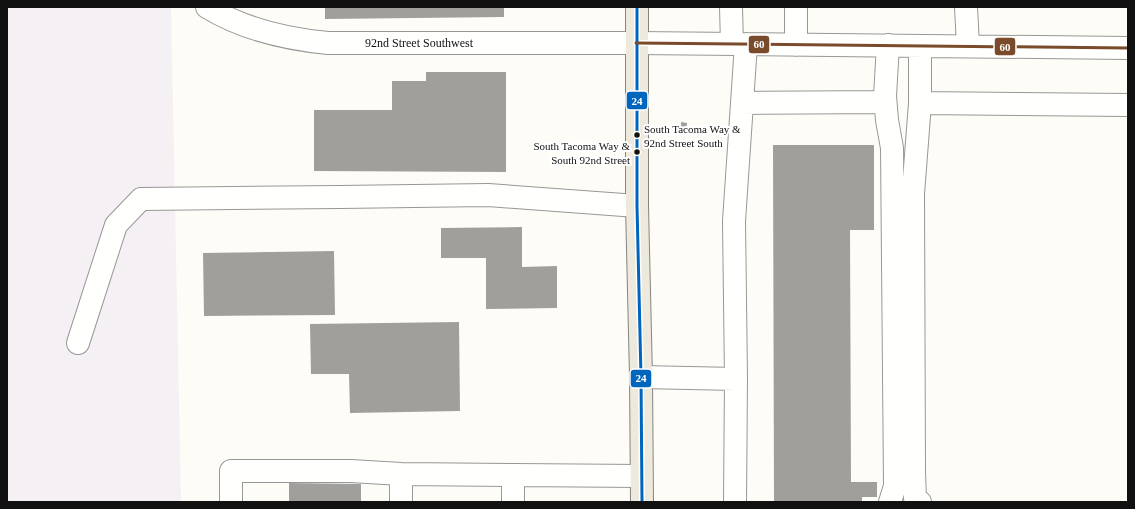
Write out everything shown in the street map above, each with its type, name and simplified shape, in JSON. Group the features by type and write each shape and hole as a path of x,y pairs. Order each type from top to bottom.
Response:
{"main road":[{"path":"637,7 637,206 642,502"}],"street":[{"name":"92nd Street Southwest","path":"207,7 217,13 258,30 286,38 347,43 636,43 1128,48"},
{"path":"731,7 739,44 742,103 734,222 736,380 735,502"},
{"path":"796,7 796,45"},
{"path":"966,7 968,46"},
{"path":"888,45 884,96 892,148 895,486 890,502"},
{"path":"920,46 920,103 913,194 914,472 915,498 920,502"},
{"path":"742,103 885,102"},
{"path":"920,103 1128,105"},
{"path":"78,343 116,225 141,199 340,198 488,195 637,206"},
{"path":"641,377 736,380"},
{"path":"231,502 232,471 351,471 401,474 513,476 641,476"},
{"path":"400,502 401,474"},
{"path":"513,476 513,502"}],"shaded area":[{"path":"7,7 171,7 181,502 7,502"}],"building":[{"path":"325,7 504,7 504,17 325,19"},
{"path":"426,72 506,72 506,172 314,171 314,110 392,110 392,81 426,81"},
{"path":"681,122 687,123 686,134 681,133"},
{"path":"773,145 874,145 874,230 850,230 851,482 877,482 877,497 862,497 862,502 774,502"},
{"path":"522,227 522,267 557,266 557,308 486,309 486,258 441,258 441,228"},
{"path":"334,251 335,315 204,316 203,253"},
{"path":"459,322 460,411 350,413 349,374 311,374 310,324"},
{"path":"289,483 361,484 361,502 289,502"}],"transit line":[{"name":"24","path":"637,7 637,206 642,502"},
{"name":"60","path":"636,43 1128,48"}],"place":[{"name":"South Tacoma Way & 92nd Street South","path":"637,135"},
{"name":"South Tacoma Way & South 92nd Street","path":"637,152"}]}
